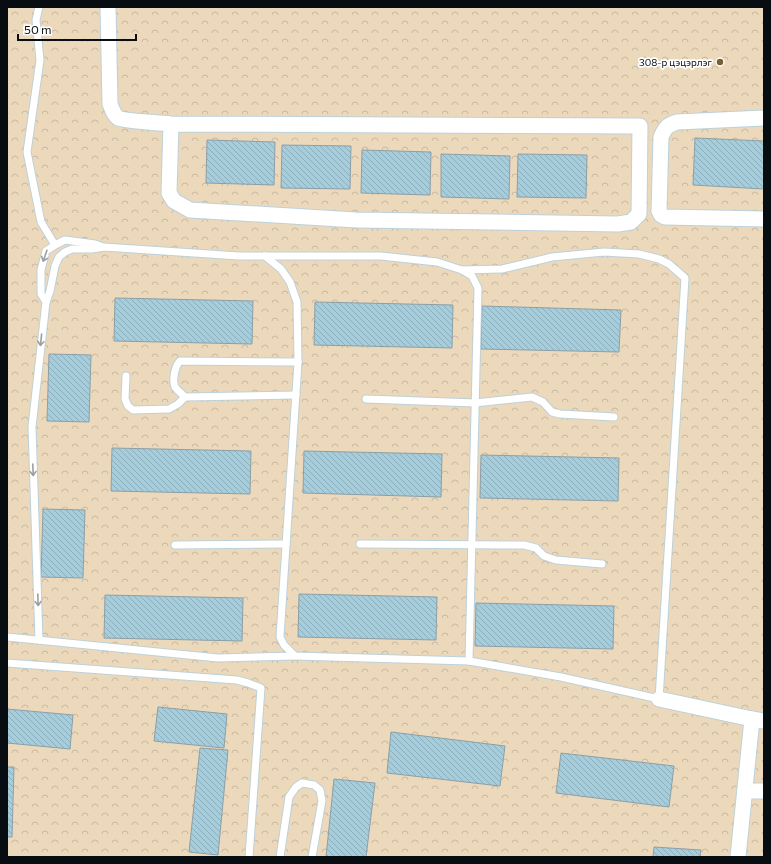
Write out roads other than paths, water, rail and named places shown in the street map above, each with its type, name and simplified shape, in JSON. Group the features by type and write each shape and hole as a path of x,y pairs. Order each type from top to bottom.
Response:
{"street":[{"path":"108,7 110,104 118,118 171,124 640,126 639,214 631,222 618,224 356,220 190,210 174,201 169,193 171,124"},
{"path":"764,118 677,122 669,124 661,138 659,212 665,217 764,219"},
{"path":"659,699 758,720 745,791 738,857"},
{"path":"745,791 764,791"}],"lane":[{"path":"39,7 36,20 40,60 27,152 41,222 55,244"},
{"path":"46,302 41,294 41,270 46,251 55,244 65,240 95,244 104,247"},
{"path":"39,640 32,427 46,302 55,266 59,257 72,249 92,249 104,247 239,256 380,256 437,262 462,270 472,276 478,288 469,661"},
{"path":"7,637 218,658 295,656 469,661 561,677 659,699 685,278 669,264 659,259 639,254 604,252 552,257 502,269 462,270"},
{"path":"265,256 281,269 290,282 297,302 298,362 280,637 284,645 295,656"},
{"path":"184,397 175,386 174,374 176,364 180,361 298,362"},
{"path":"126,376 125,399 128,406 133,410 169,409 178,404 184,397 296,395"},
{"path":"366,399 475,403 532,397 542,402 552,412 560,414 614,417"},
{"path":"175,545 286,544"},
{"path":"360,544 524,545 536,548 544,556 556,560 602,564"},
{"path":"7,663 237,680 248,682 261,688 249,857"},
{"path":"280,857 289,797 296,787 302,784 314,785 320,790 322,801 312,857"}],"place":[{"name":"308-р цэцэрлэг","path":"720,62"}]}
